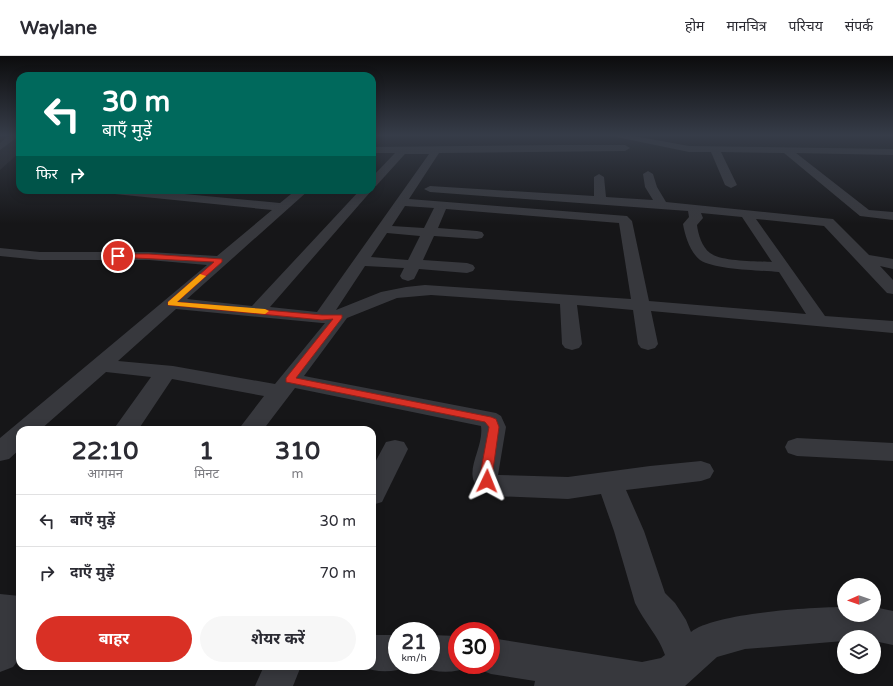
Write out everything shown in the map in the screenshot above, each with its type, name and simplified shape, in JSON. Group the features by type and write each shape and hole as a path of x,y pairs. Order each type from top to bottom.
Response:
{"street":[{"path":"376,179 387,164"},
{"path":"253,426 285,386 331,317 360,261 427,164"},
{"path":"721,164 731,186"},
{"path":"805,164 864,213 893,216"},
{"path":"648,174 651,186 662,205"},
{"path":"599,176 600,200"},
{"path":"430,189 452,185 828,222 893,289"},
{"path":"148,194 283,207"},
{"path":"30,426 298,194"},
{"path":"257,310 362,194"},
{"path":"401,202 622,219 625,221 648,344"},
{"path":"400,293 442,205"},
{"path":"460,291 484,208"},
{"path":"694,208 697,216 690,224 690,229 706,257 720,261 784,268"},
{"path":"746,213 820,321"},
{"path":"382,229 428,232 472,251"},
{"path":"360,261 413,264 472,251"},
{"path":"0,252 48,257 149,256 220,261"},
{"path":"865,259 893,264"},
{"path":"170,304 331,317 400,293 431,290 568,299 893,327"},
{"path":"568,299 572,344"},
{"path":"100,365 285,386 488,419 493,422 494,427 486,475 487,481 494,485 568,488 650,476 701,471"},
{"path":"128,426 166,372"},
{"path":"0,452 16,438"},
{"path":"797,447 893,452"},
{"path":"376,486 395,449"},
{"path":"610,483 629,531 652,603 663,615 674,632 670,674"},
{"path":"0,610 16,612"},
{"path":"500,659 554,676 642,681 670,674 707,642 745,632 832,624 874,624 893,628"},
{"path":"0,654 16,636"},
{"path":"376,653 388,653"},
{"path":"274,686 281,670"}],"shaded area":[{"path":"0,164 6,164 0,170"}],"slow traffic":[{"path":"202,276 170,304 265,311"}],"route":[{"path":"118,256 149,256 220,261 170,304 257,310 322,318 340,316 290,380 480,416 488,419 493,422 494,427 486,475 487,481"}]}
